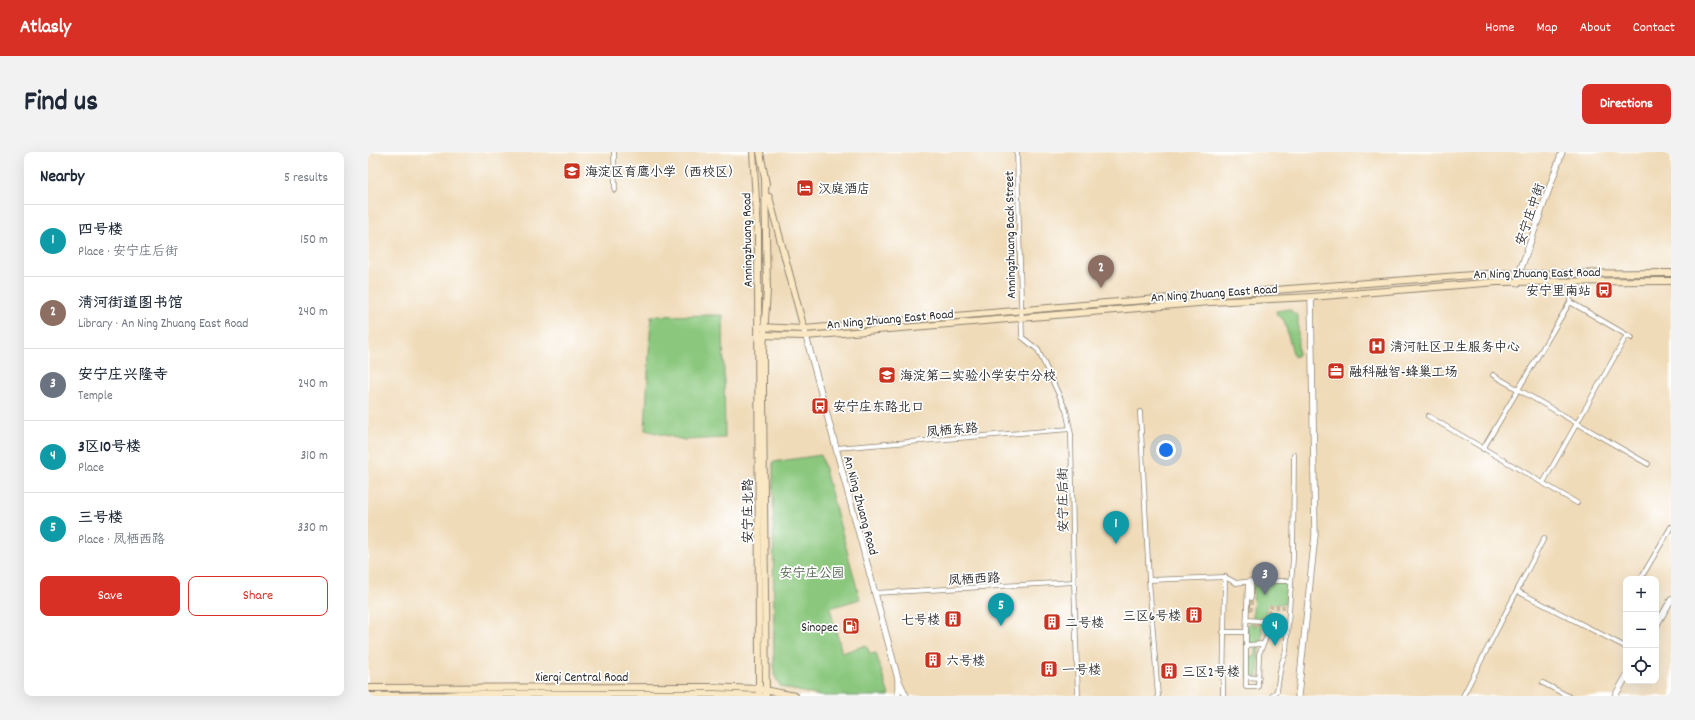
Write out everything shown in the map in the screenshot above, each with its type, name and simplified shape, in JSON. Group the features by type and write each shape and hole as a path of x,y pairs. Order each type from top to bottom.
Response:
{"main road":[{"name":"Anningzhuang Road","path":"753,152 758,214 762,327"},
{"name":"Anningzhuang Road","path":"760,152 765,180"},
{"path":"762,327 767,290 765,180"},
{"path":"765,180 804,329"},
{"name":"An Ning Zhuang East Road","path":"762,327 804,329 1020,310 1499,273 1671,273"},
{"name":"An Ning Zhuang East Road","path":"761,335 806,336 1210,302 1497,282 1671,281"},
{"name":"安宁庄北路","path":"760,694 762,327"},
{"name":"安宁庄北路","path":"761,335 766,693"},
{"name":"Xierqi Central Road","path":"368,696 446,696 459,692 708,687 760,694"},
{"name":"Xierqi Central Road","path":"368,688 459,692 753,696 766,693 796,696"}],"street":[{"path":"614,152 615,190"},
{"name":"Anningzhuang Back Street","path":"1016,152 1020,318"},
{"name":"安宁庄中街","path":"1518,283 1519,274 1562,152"},
{"path":"1483,449 1570,302 1571,282"},
{"path":"1298,696 1315,535 1311,296"},
{"path":"1570,302 1632,338"},
{"name":"安宁庄后街","path":"1020,318 1022,337 1038,350 1066,410 1070,429 1078,696"},
{"name":"An Ning Zhuang Road","path":"804,329 898,679 906,696"},
{"path":"1543,483 1627,335"},
{"path":"1493,374 1518,390 1648,464"},
{"path":"1140,412 1149,580 1158,696"},
{"path":"1428,416 1577,503"},
{"name":"凤栖东路","path":"836,448 1070,429"},
{"path":"1272,696 1277,691 1281,665 1286,651 1287,607 1291,581 1294,522 1294,455"},
{"path":"1642,576 1671,526"},
{"path":"1463,696 1544,538"},
{"path":"1149,580 1225,577 1236,583 1291,581"},
{"path":"1223,696 1225,577"},
{"name":"凤栖西路","path":"875,593 1074,582"},
{"path":"1249,582 1251,598"},
{"path":"1247,620 1254,622 1262,621 1268,628 1267,636 1259,654 1258,687 1246,687 1246,632 1249,582"},
{"path":"1517,590 1623,645"},
{"path":"1659,621 1671,600"},
{"path":"1223,632 1246,632"},
{"path":"1246,645 1263,644"},
{"path":"1246,677 1258,678"},
{"name":"An Ning Zhuang Road","path":"898,679 898,696"},
{"path":"1615,696 1623,682"},
{"path":"1543,683 1568,696"}],"green space":[{"path":"1289,309 1298,316 1298,355 1294,357 1284,320 1277,315 1276,311"},
{"path":"723,315 725,438 684,440 645,430 651,316"},
{"name":"安宁庄公园","path":"821,455 860,599 830,608 842,653 866,645 870,654 876,653 889,696 820,696 781,687 774,675 773,462"},
{"path":"1254,581 1288,582 1287,604 1269,604 1266,608 1266,619 1253,619"},
{"path":"1251,622 1255,626 1255,622 1262,622 1262,644 1248,644 1247,625"},
{"path":"1248,646 1249,657 1256,656 1256,646 1259,646 1258,677 1248,676"}],"tunnel":[{"path":"1251,598 1251,611"},
{"path":"1268,614 1271,607 1285,607"}],"place":[{"name":"海淀区育鹰小学（西校区）","path":"572,171"},
{"name":"汉庭酒店","path":"805,188"},
{"name":"清河街道图书馆","path":"1101,288"},
{"name":"安宁里南站","path":"1604,290"},
{"name":"清河社区卫生服务中心","path":"1377,346"},
{"name":"融科融智-蜂巢工场","path":"1336,371"},
{"name":"海淀第二实验小学安宁分校","path":"887,375"},
{"name":"安宁庄东路北口","path":"820,406"},
{"name":"四号楼","path":"1116,544"},
{"name":"安宁庄兴隆寺","path":"1265,595"},
{"name":"三区6号楼","path":"1194,615"},
{"name":"七号楼","path":"953,619"},
{"name":"二号楼","path":"1052,622"},
{"name":"Sinopec","path":"851,626"},
{"name":"三号楼","path":"1001,626"},
{"name":"3区10号楼","path":"1275,646"},
{"name":"六号楼","path":"933,660"},
{"name":"一号楼","path":"1049,669"},
{"name":"三区2号楼","path":"1169,671"}]}
